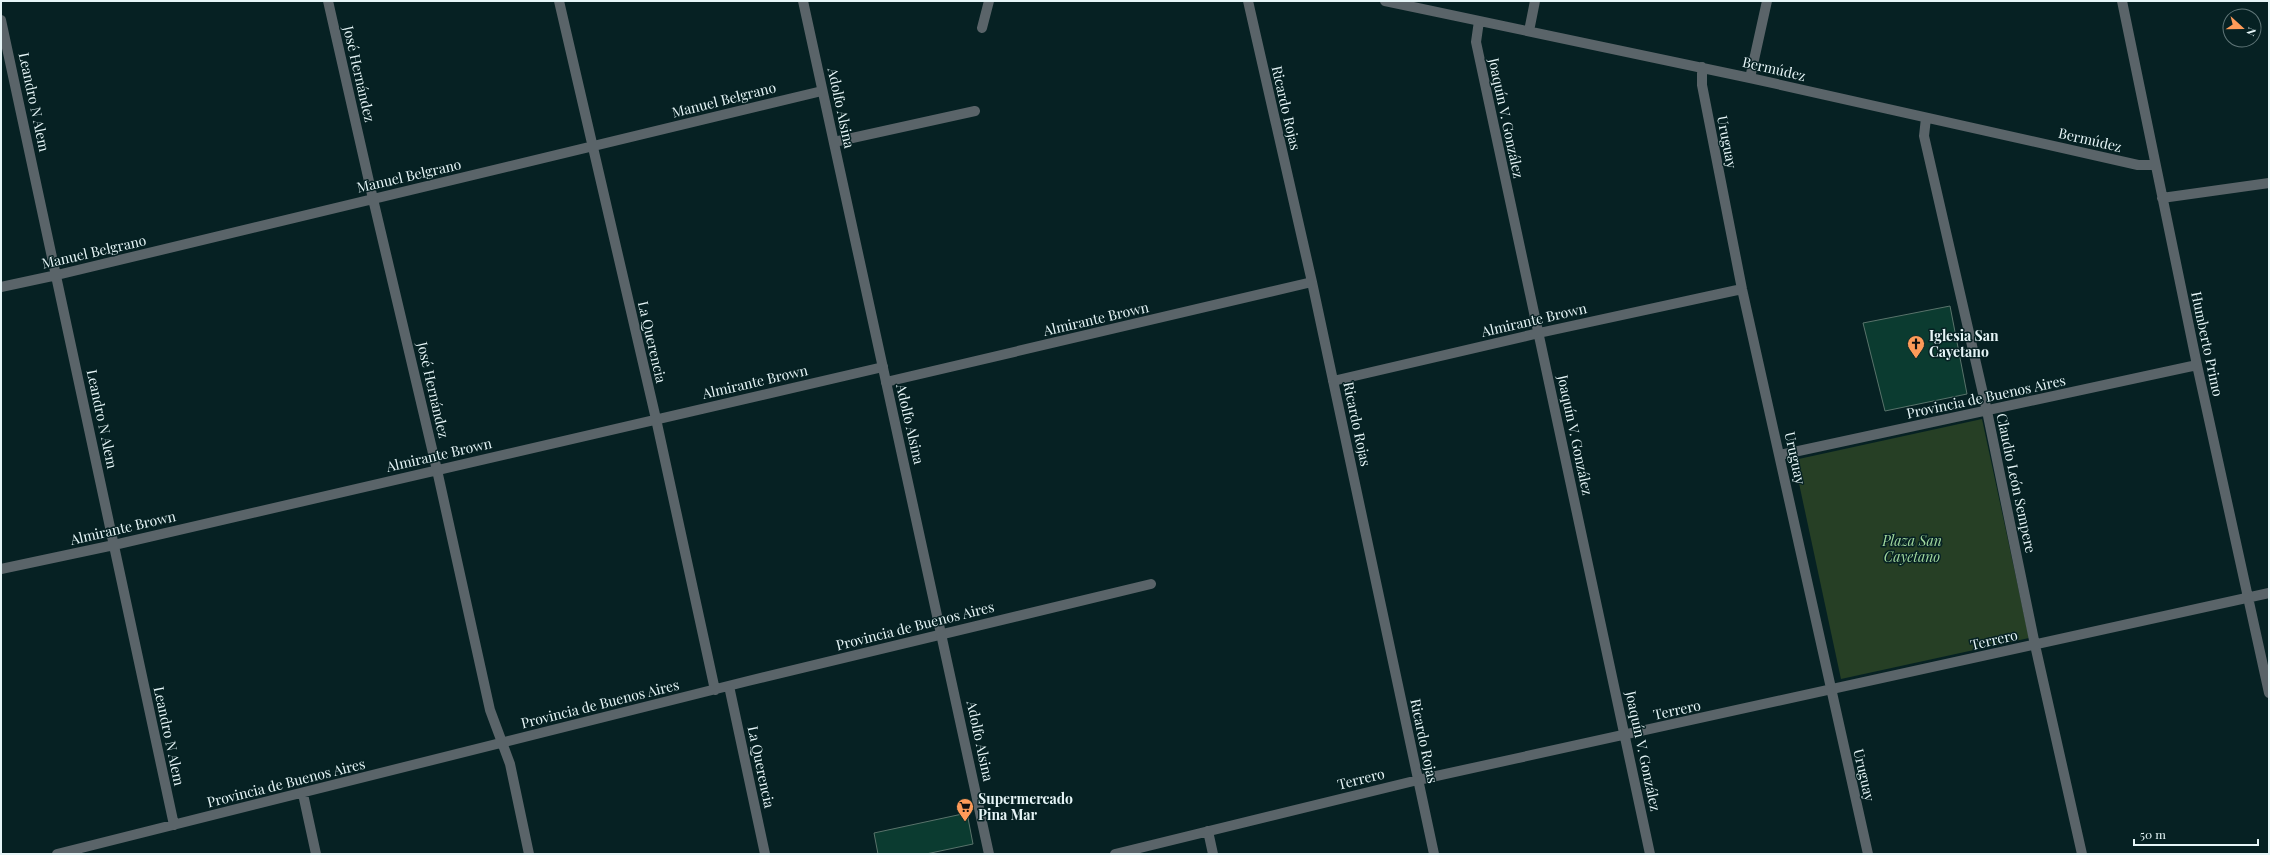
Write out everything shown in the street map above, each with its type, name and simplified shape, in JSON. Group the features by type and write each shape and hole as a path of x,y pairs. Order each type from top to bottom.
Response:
{"street":[{"name":"José Hernández","path":"328,1 373,199 438,470 490,710 510,764 529,854"},
{"name":"La Querencia","path":"559,1 656,420 715,690"},
{"name":"Adolfo Alsina","path":"803,1 886,382 943,634 989,854"},
{"path":"982,28 989,1"},
{"name":"Ricardo Rojas","path":"1248,1 1312,282 1434,854"},
{"name":"Bermúdez","path":"1385,1 1750,78 2138,165 2155,165"},
{"path":"1529,31 1535,1"},
{"path":"1750,78 1767,1"},
{"name":"Humberto Primo","path":"2122,1 2197,365 2269,693"},
{"name":"Leandro N Alem","path":"1,20 58,275 174,825"},
{"name":"Joaquín V. González","path":"1479,21 1476,42 1650,854"},
{"name":"Uruguay","path":"1702,68 1702,85 1742,289 1868,854"},
{"name":"Manuel Belgrano","path":"1,287 58,275 822,91"},
{"path":"834,142 975,111"},
{"name":"Claudio León Sempere","path":"1926,118 1924,136 1987,411 2035,645 2082,854"},
{"path":"2162,198 2269,183"},
{"name":"Almirante Brown","path":"886,382 1312,282"},
{"name":"Almirante Brown","path":"1333,381 1539,333 1742,289"},
{"name":"Provincia de Buenos Aires","path":"1780,455 2197,365"},
{"name":"Almirante Brown","path":"1,569 114,545 883,367"},
{"name":"Provincia de Buenos Aires","path":"57,854 92,850 174,825 303,794 503,742 1151,584"},
{"name":"Terrero","path":"1115,854 1418,780 2269,593"},
{"name":"La Querencia","path":"729,686 765,854"},
{"path":"303,794 316,854"},
{"path":"1208,831 1213,854"}],"green space":[{"name":"Plaza San Cayetano","path":"1982,419 2029,638 1841,679 1794,460"}],"building":[{"name":"Iglesia San Cayetano","path":"1950,306 1967,394 1885,411 1863,323"},
{"path":"967,813 973,844 926,854 878,854 874,833"}],"place":[{"name":"Iglesia San Cayetano","path":"1916,359"},
{"name":"Supermercado Pina Mar","path":"965,822"}]}
